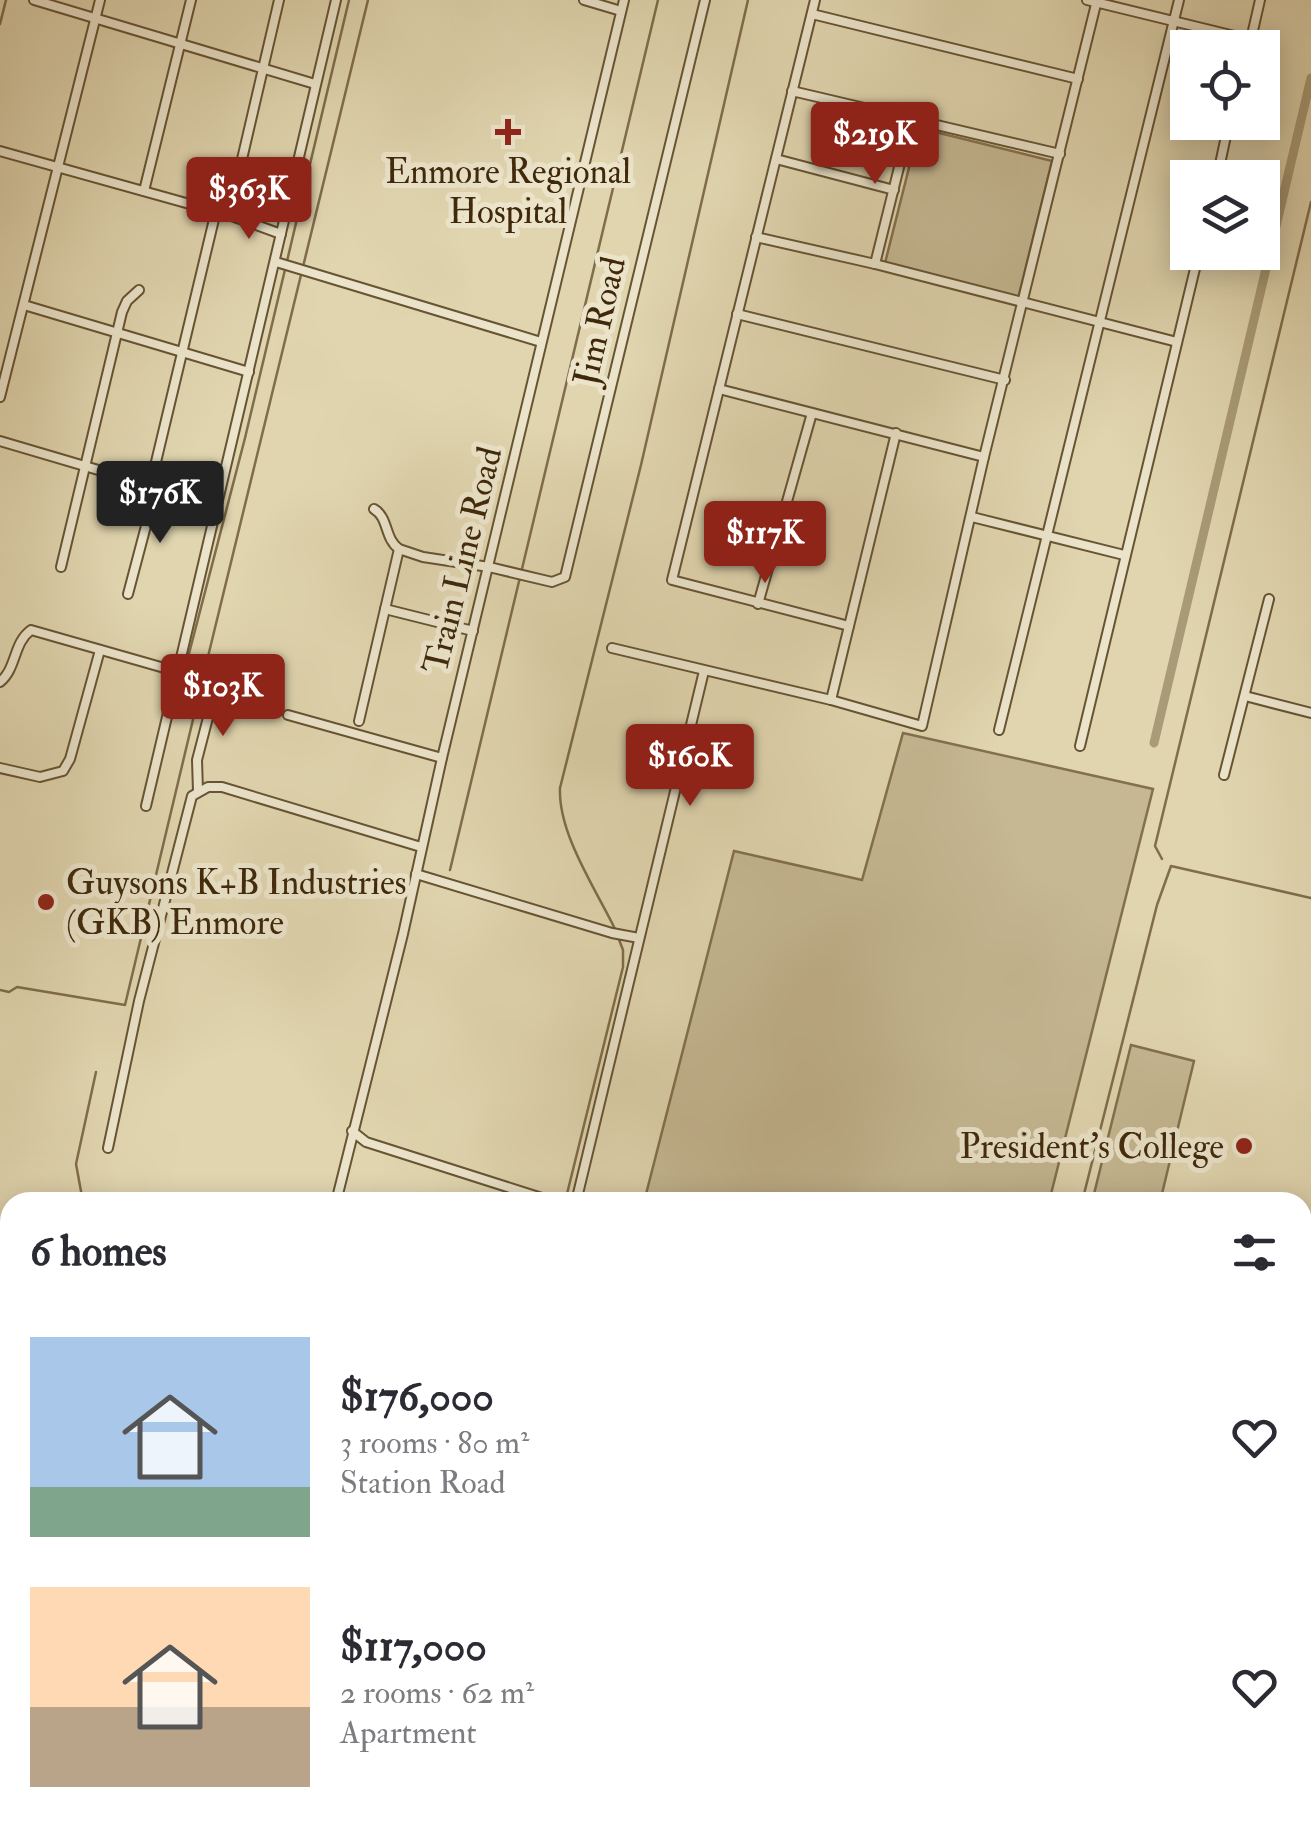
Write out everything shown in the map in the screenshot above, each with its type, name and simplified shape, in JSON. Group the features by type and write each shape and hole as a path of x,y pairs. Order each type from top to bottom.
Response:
{"street":[{"path":"34,0 316,84"},
{"path":"0,397 100,0"},
{"path":"144,191 191,0"},
{"path":"230,215 279,0"},
{"path":"146,806 336,0"},
{"path":"584,0 621,11"},
{"name":"Train Line Road","path":"338,1192 624,0"},
{"name":"Jim Road","path":"399,550 558,582 565,578 704,0"},
{"path":"815,0 672,580 849,626"},
{"path":"999,730 1179,0"},
{"path":"1253,30 1260,0"},
{"path":"612,648 831,700 922,726 1078,79 1093,1 1206,30"},
{"path":"812,14 1078,79"},
{"path":"792,91 1060,154"},
{"path":"875,264 911,119"},
{"path":"0,151 230,215 281,234"},
{"path":"776,159 894,190"},
{"path":"128,594 216,211"},
{"path":"756,237 1177,342"},
{"path":"276,262 541,342"},
{"path":"1080,746 1195,270"},
{"path":"60,567 117,332 127,301 139,290"},
{"path":"24,305 250,372"},
{"path":"737,314 1005,380"},
{"path":"719,389 984,457"},
{"path":"758,604 812,413"},
{"path":"831,700 896,433"},
{"path":"0,440 217,505"},
{"path":"359,721 399,550 390,542 383,517 374,508"},
{"path":"972,517 1124,555"},
{"path":"1224,775 1270,599"},
{"path":"385,609 473,631"},
{"path":"0,682 8,674 21,639 31,630 217,683 197,760 198,791 188,804 108,1148"},
{"path":"0,768 40,777 63,771 70,759 100,650"},
{"path":"578,1192 704,670"},
{"path":"1245,696 1311,713"},
{"path":"288,715 442,758"},
{"path":"198,791 222,787 421,847"},
{"path":"416,874 612,934 640,938"},
{"path":"352,1132 366,1142 523,1192"}],"shaded area":[{"path":"919,128 1052,161 1018,299 884,267"},
{"path":"903,733 1153,789 1052,1192 647,1192 734,851 862,880"},
{"path":"1131,1045 1194,1061 1162,1192 1094,1192"}],"waterway":[{"path":"0,24 6,0"},
{"path":"185,669 245,438 349,0"},
{"path":"204,673 368,0"},
{"path":"450,870 658,0"},
{"path":"615,929 571,842 560,788 641,465 748,0"},
{"path":"1154,743 1311,78"},
{"path":"1162,859 1155,846 1311,202"},
{"path":"0,990 9,992 17,987 125,1005 201,686"},
{"path":"1085,1192 1157,905 1171,866 1311,898"},
{"path":"567,1192 623,967 618,937"},
{"path":"81,1192 76,1164 96,1072"}],"place":[{"name":"Enmore Regional Hospital","path":"508,132"},
{"name":"Guysons K+B Industries (GKB) Enmore","path":"46,902"},
{"name":"President's College","path":"1244,1146"}]}
